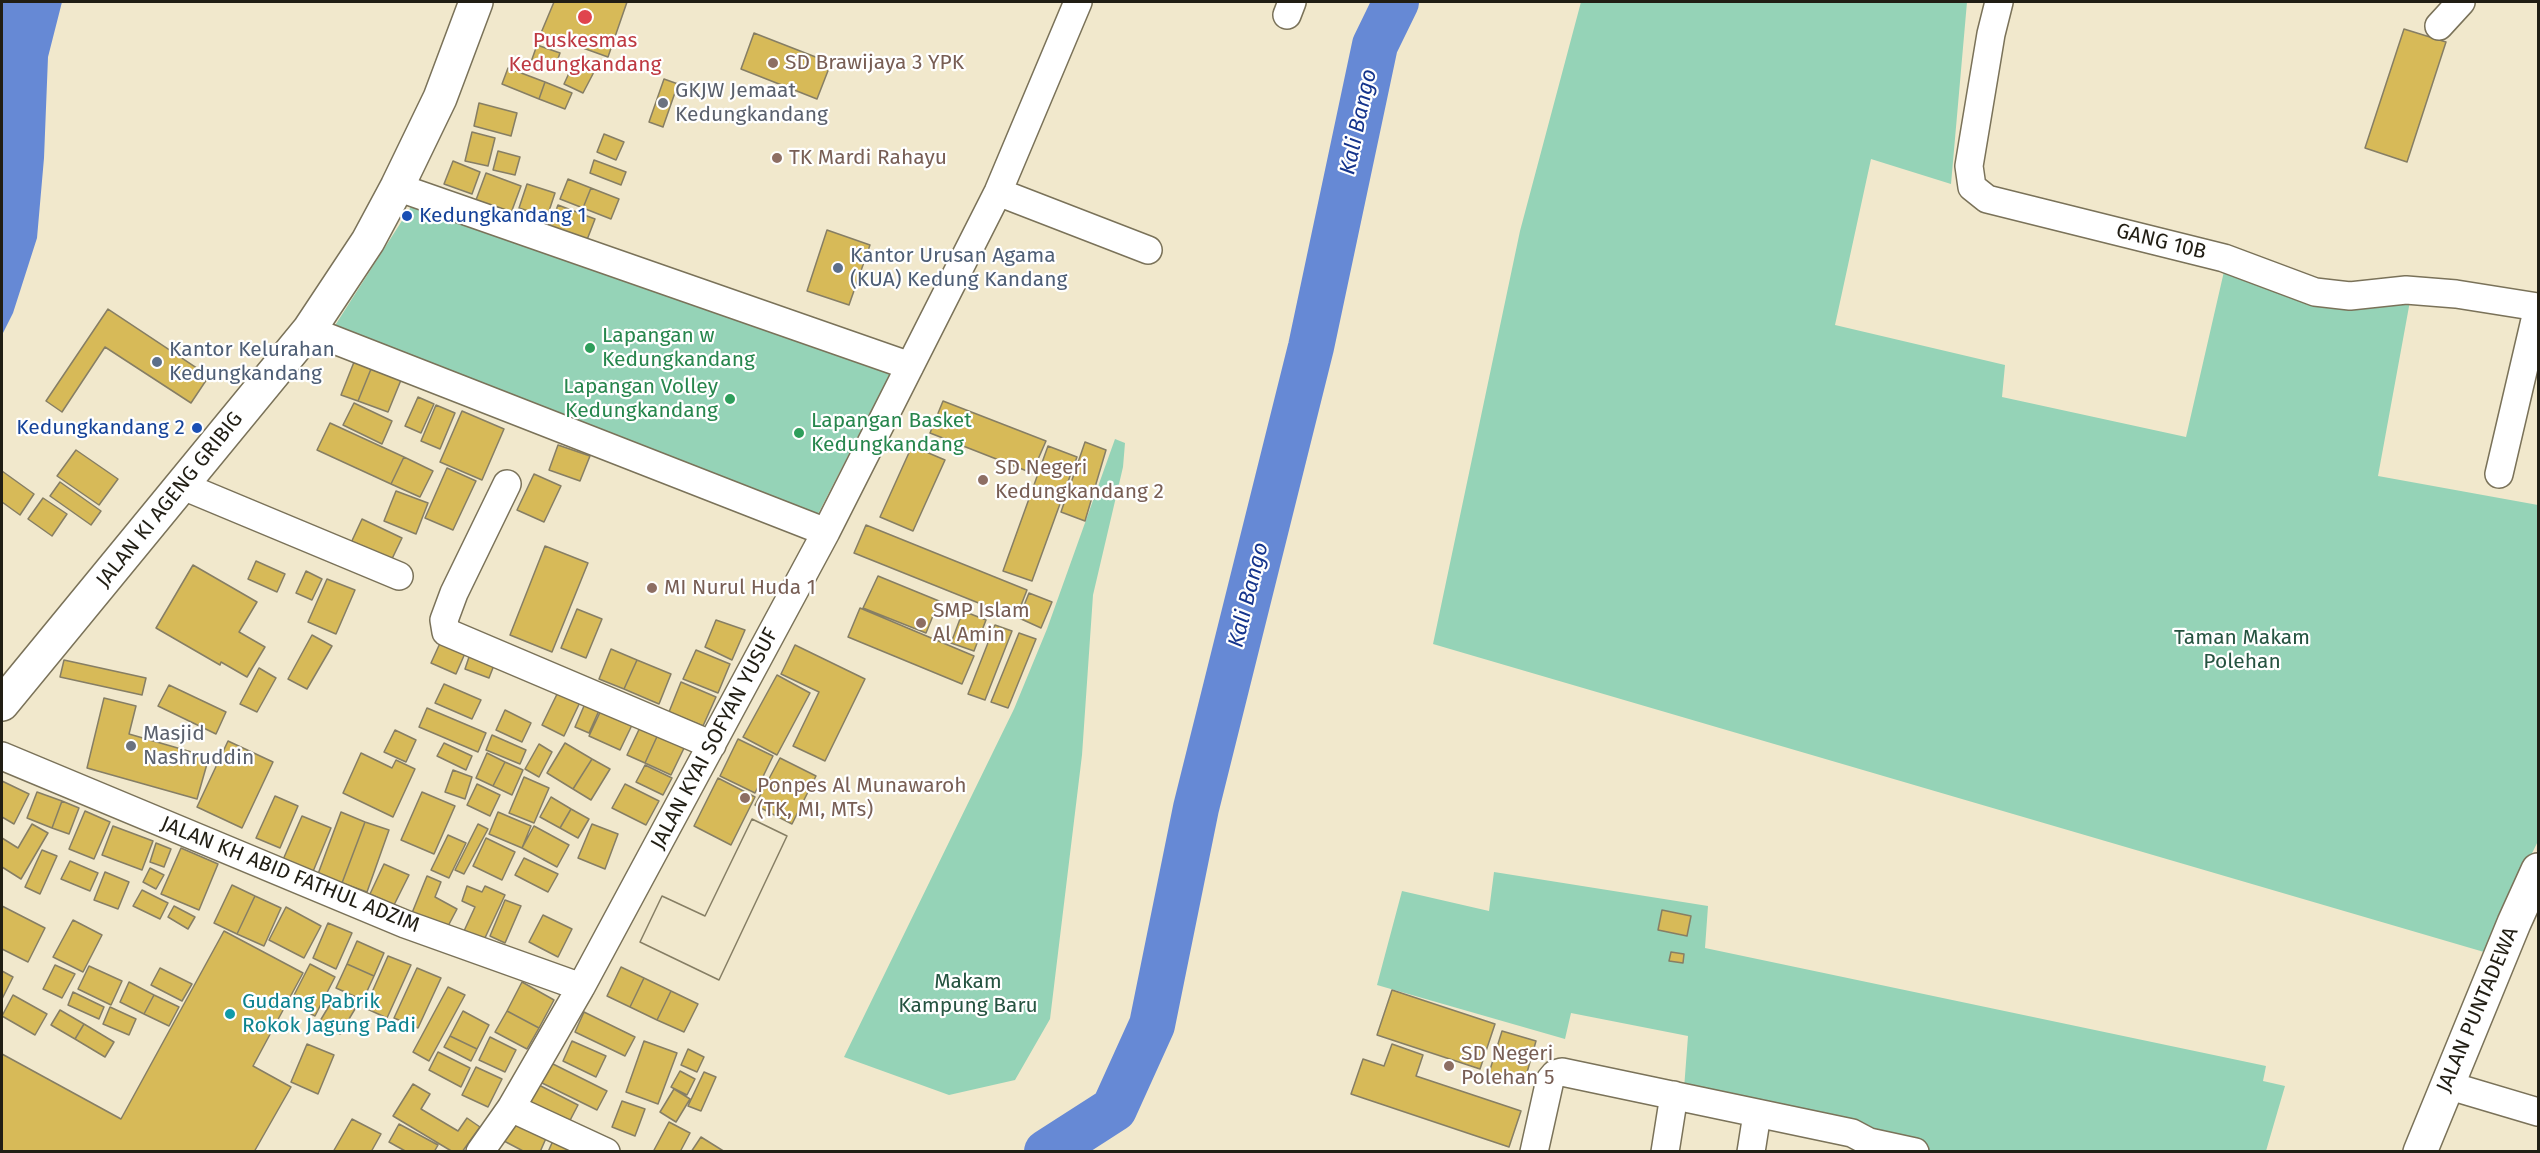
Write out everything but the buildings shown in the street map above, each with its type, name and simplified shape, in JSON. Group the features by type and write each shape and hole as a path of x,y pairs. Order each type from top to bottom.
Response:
{"main road":[{"name":"JALAN KI AGENG GRIBIG","path":"2,704 309,330 368,241 397,187 440,98 476,2"},
{"name":"JALAN PUNTADEWA","path":"2420,1152 2538,870"}],"street":[{"name":"JALAN KYAI SOFYAN YUSUF","path":"480,1152 511,1108 581,987 826,532 998,192 1078,2"},
{"name":"GANG 10B","path":"1999,2 1991,34 1969,166 1972,187 1987,199 2224,258 2315,292 2350,296 2406,290 2456,294 2538,307"},
{"path":"2439,26 2461,2"},
{"path":"397,187 910,366"},
{"path":"998,192 1148,250"},
{"path":"2499,474 2538,307"},
{"path":"309,330 826,532"},
{"path":"507,484 454,594 444,620 446,632 712,745"},
{"path":"183,486 399,576"},
{"name":"JALAN KH ABID FATHUL ADZIM","path":"2,756 405,924 581,987"},
{"path":"1534,1152 1550,1080 1555,1074 1562,1072 1852,1133 1869,1142 1915,1152"},
{"path":"2447,1085 2538,1112"},
{"path":"1665,1152 1674,1095"},
{"path":"511,1108 606,1152"},
{"path":"1751,1152 1757,1114"}],"green space":[{"name":"Taman Makam Polehan","path":"1581,2 1967,2 1951,184 1871,159 1835,325 2005,365 2002,397 2186,437 2225,267 2410,301 2378,476 2538,505 2538,841 2484,952 1433,644 1520,231"},
{"path":"412,205 890,374 817,516 334,327"},
{"name":"Makam Kampung Baru","path":"1115,439 1125,443 1123,467 1093,595 1082,755 1050,1019 1015,1080 949,1095 844,1057 1014,709 1047,629"},
{"path":"1494,872 1708,906 1705,948 2266,1066 2263,1081 2285,1086 2266,1151 1856,1151 1860,1130 1684,1089 1688,1036 1571,1013 1565,1039 1377,985 1402,891 1489,911"}],"water":[{"path":"2,2 62,2 48,57 44,158 37,238 13,313 2,335"}],"waterway":[{"name":"Kali Bango","path":"1047,1152 1114,1109 1152,1025 1196,808 1311,347 1375,45 1396,2"}],"place":[{"name":"Puskesmas Kedungkandang","path":"585,17"},
{"name":"SD Brawijaya 3 YPK","path":"773,63"},
{"name":"GKJW Jemaat Kedungkandang","path":"663,103"},
{"name":"TK Mardi Rahayu","path":"777,158"},
{"name":"Kedungkandang 1","path":"407,216"},
{"name":"Kantor Urusan Agama (KUA) Kedung Kandang","path":"838,268"},
{"name":"Lapangan w Kedungkandang","path":"590,348"},
{"name":"Kantor Kelurahan Kedungkandang","path":"157,362"},
{"name":"Lapangan Volley Kedungkandang","path":"730,399"},
{"name":"Kedungkandang 2","path":"197,428"},
{"name":"Lapangan Basket Kedungkandang","path":"799,433"},
{"name":"SD Negeri Kedungkandang 2","path":"983,480"},
{"name":"MI Nurul Huda 1","path":"652,588"},
{"name":"SMP Islam Al Amin","path":"921,623"},
{"name":"Masjid Nashruddin","path":"131,746"},
{"name":"Ponpes Al Munawaroh (TK, MI, MTs)","path":"745,798"},
{"name":"Gudang Pabrik Rokok Jagung Padi","path":"230,1014"},
{"name":"SD Negeri Polehan 5","path":"1449,1066"}]}
